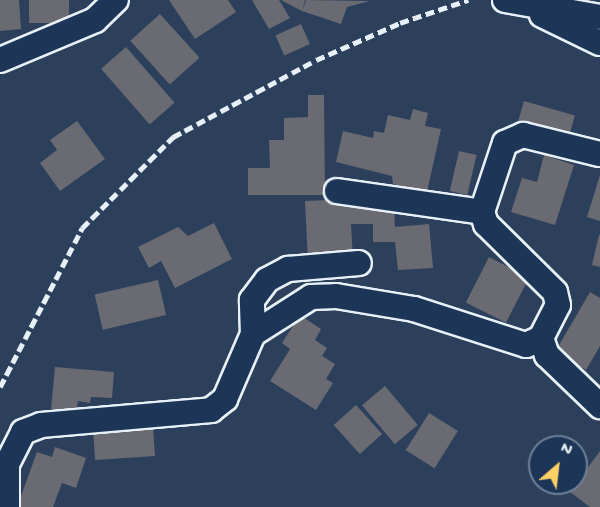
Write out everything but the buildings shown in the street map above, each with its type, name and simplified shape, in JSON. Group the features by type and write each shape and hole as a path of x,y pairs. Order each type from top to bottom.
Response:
{"street":[{"path":"0,60 95,21 116,0"},
{"path":"510,1 600,17"},
{"path":"510,1 600,43"},
{"path":"253,334 311,297 336,296 414,309 526,345 541,338 558,305 555,292 486,224 482,212 505,143 523,135 600,154"},
{"path":"336,191 482,212"},
{"path":"7,507 8,464 23,432 41,425 211,410 225,399 253,334 252,300 267,280 288,270 358,263"},
{"path":"541,338 547,355 600,406"}],"railway":[{"path":"0,387 82,228 173,137 316,60 400,23 468,0"}]}
